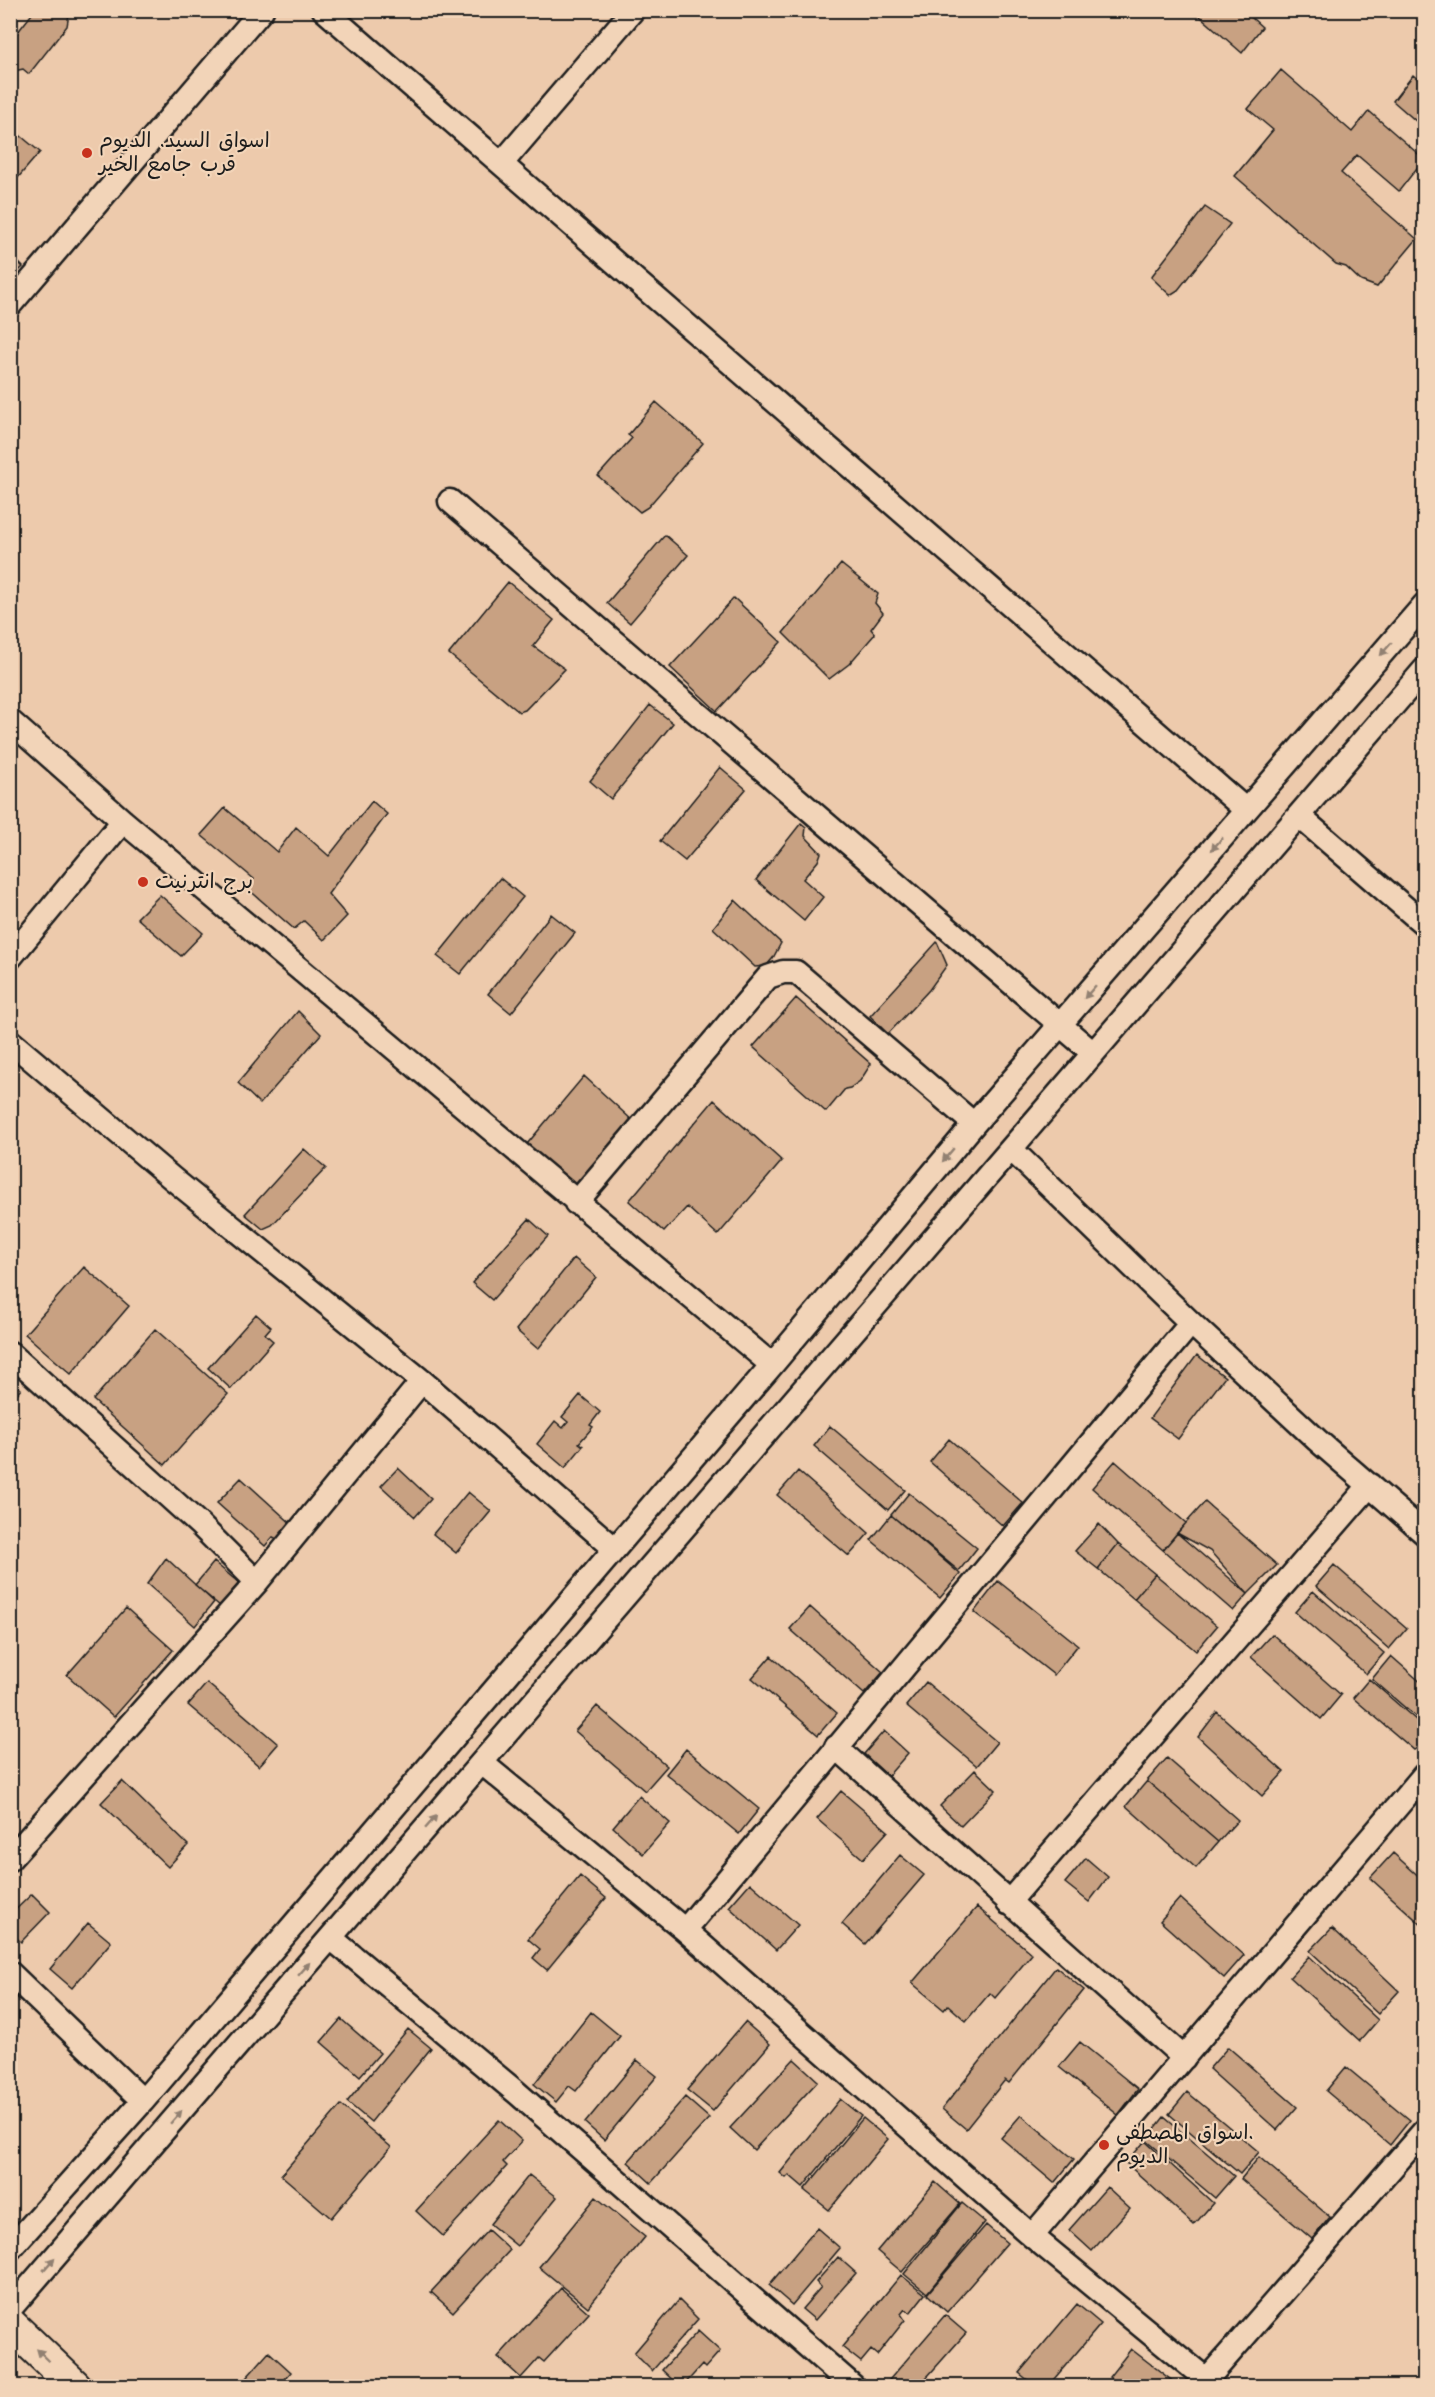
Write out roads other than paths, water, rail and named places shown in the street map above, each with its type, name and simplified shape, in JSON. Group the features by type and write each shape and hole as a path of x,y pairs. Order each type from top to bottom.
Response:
{"main road":[{"path":"10,2324 75,2386"}],"street":[{"path":"10,305 262,10"},
{"path":"324,10 1246,810"},
{"path":"502,163 633,10"},
{"path":"450,501 1093,1053"},
{"path":"10,2249 143,2101 772,1365 974,1124 1425,605"},
{"path":"10,2308 1425,670"},
{"path":"10,721 123,821 772,1365"},
{"path":"1299,816 1425,924"},
{"path":"10,958 123,821"},
{"path":"576,1203 768,977 783,972 796,972 974,1124"},
{"path":"10,1041 173,1179 422,1381 614,1548"},
{"path":"1011,1149 1191,1323 1317,1440 1425,1533"},
{"path":"685,1930 1191,1323"},
{"path":"10,1353 199,1524 257,1582"},
{"path":"10,1859 257,1582 422,1381"},
{"path":"1008,1903 1370,1485"},
{"path":"836,1747 1184,2058"},
{"path":"482,1763 685,1930 1032,2236 1204,2383 1425,2131"},
{"path":"1032,2236 1425,1775"},
{"path":"331,1938 516,2092 853,2386"},
{"path":"10,1973 143,2101"}],"place":[{"name":"اسواق السيد. الديوم قرب جامع الخير","path":"87,153"},
{"name":"برج انترنيت","path":"143,882"},
{"name":"اسواق المصطفى. الديوم","path":"1104,2145"}]}
